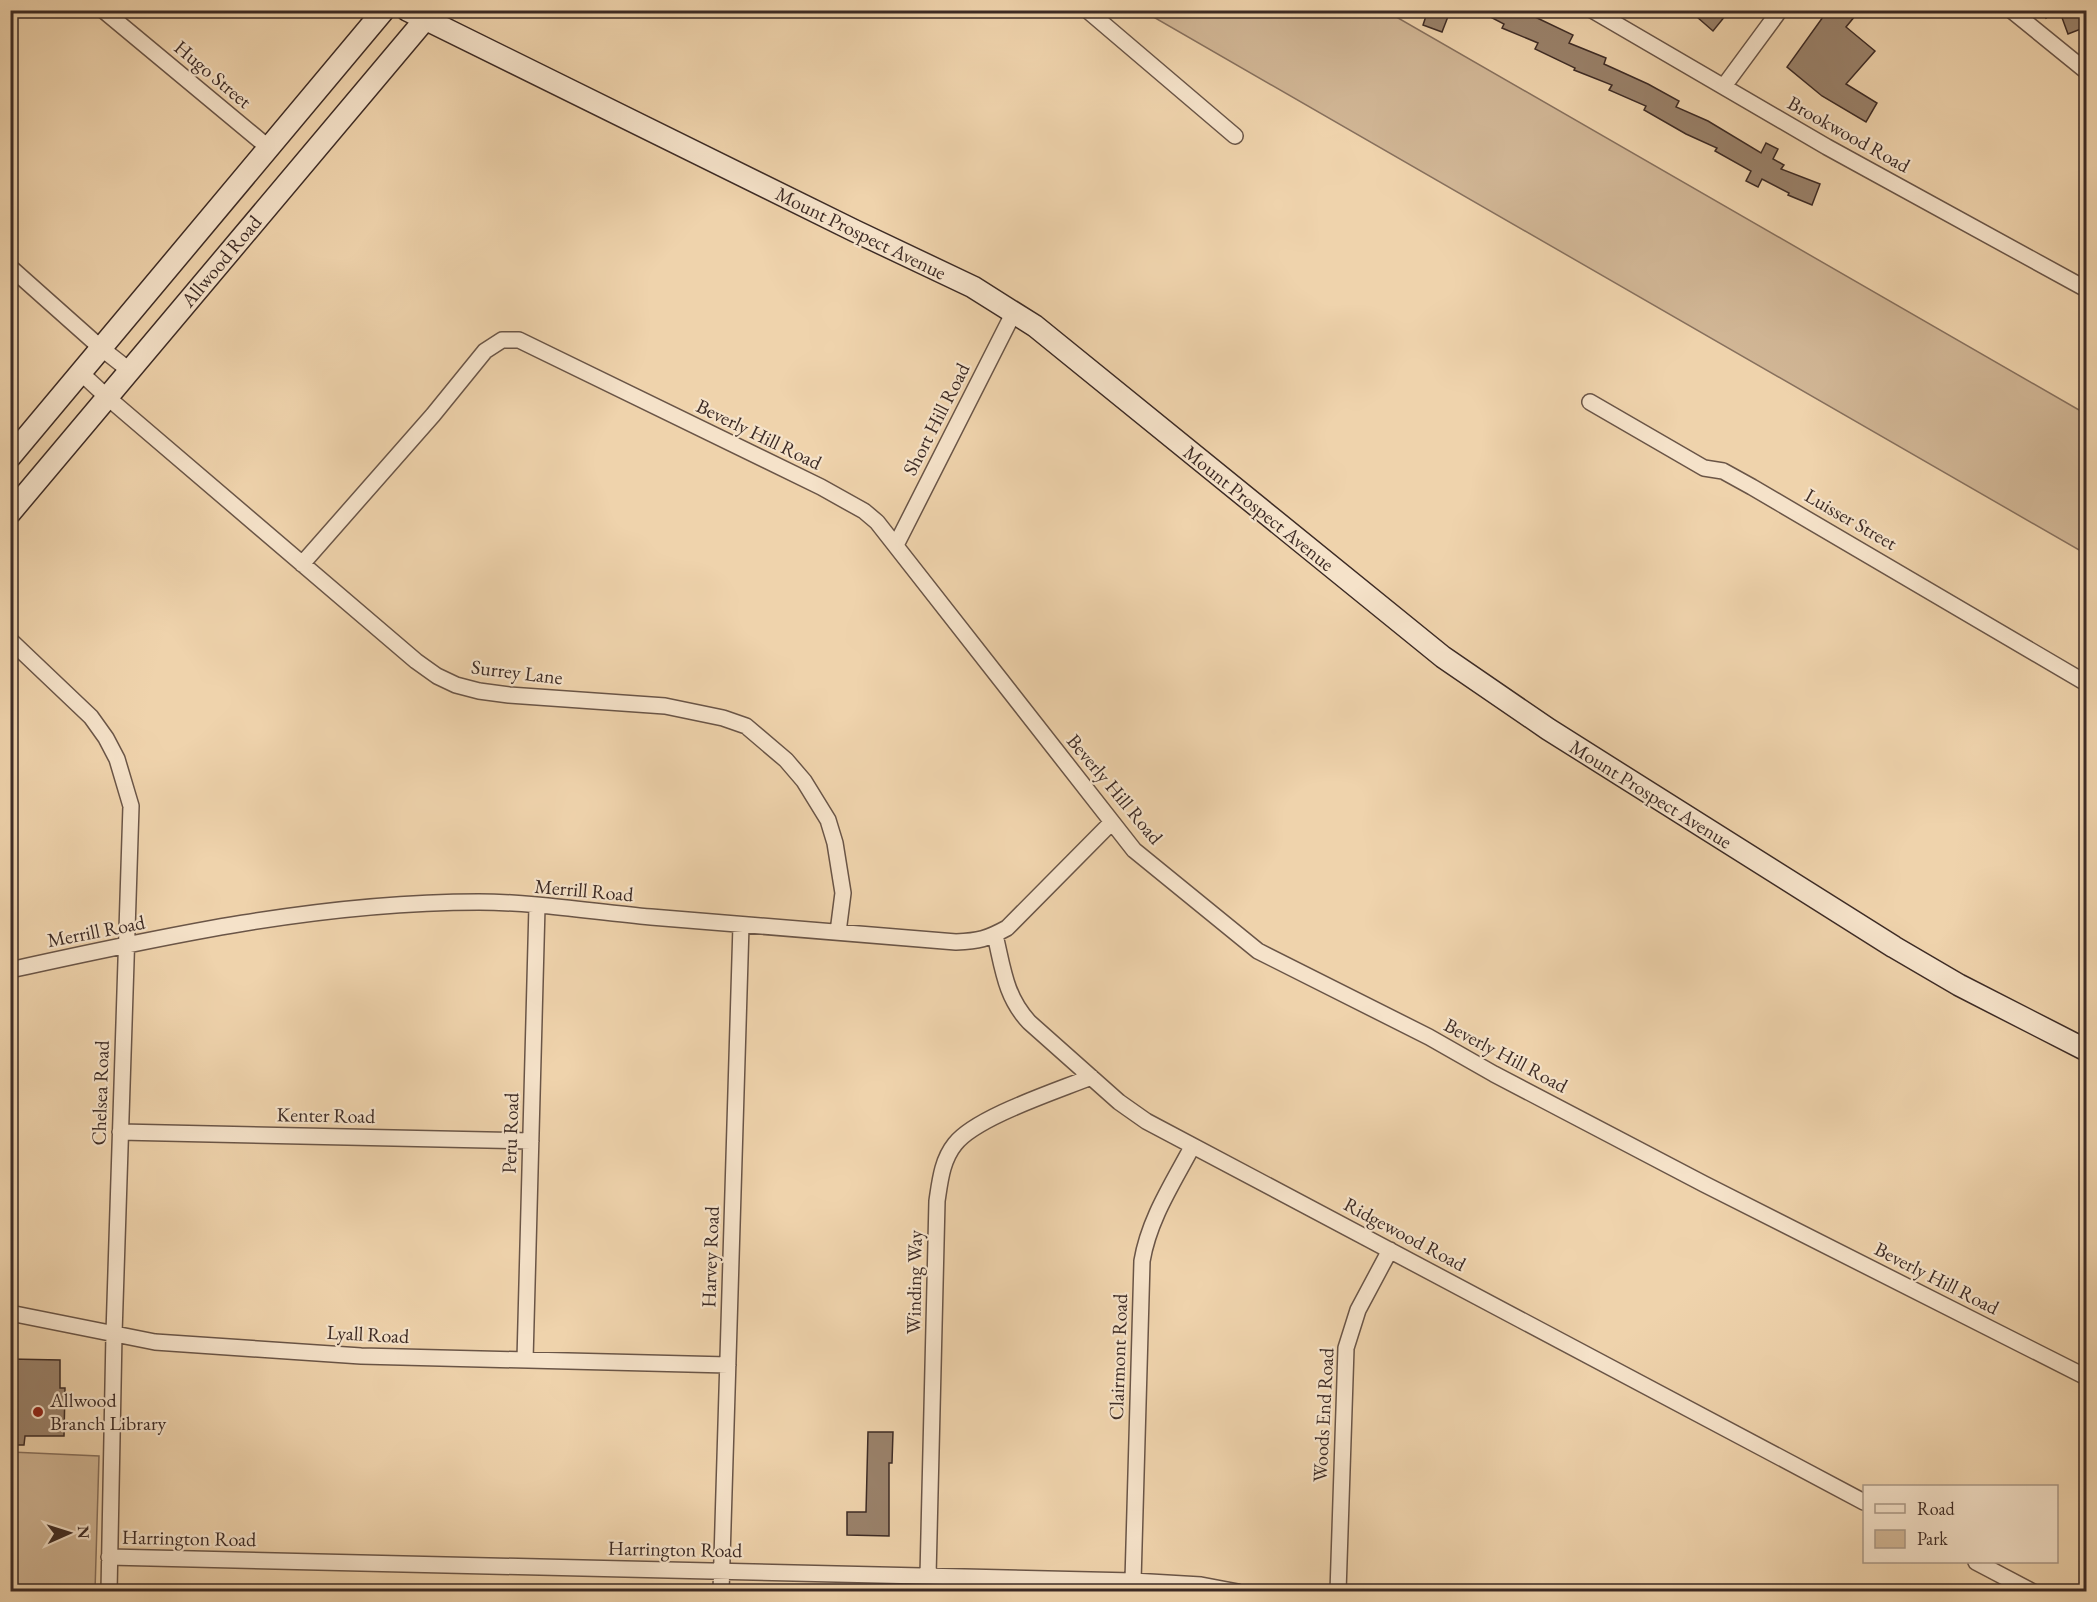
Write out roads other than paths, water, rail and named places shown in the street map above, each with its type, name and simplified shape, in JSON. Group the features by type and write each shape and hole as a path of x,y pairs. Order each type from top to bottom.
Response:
{"street":[{"name":"Allwood Road","path":"10,458 384,10"},
{"path":"1087,10 1235,136"},
{"name":"Brookwood Road","path":"1592,10 1827,147 2086,289"},
{"path":"1724,86 1780,10"},
{"path":"2011,10 2086,71"},
{"name":"Hugo Street","path":"107,12 269,148"},
{"name":"Allwood Road","path":"10,513 422,13"},
{"name":"Mount Prospect Avenue","path":"422,13 844,226 973,287 1014,312 1035,326 1443,657 1548,729 1894,947 1959,985 2086,1050"},
{"path":"10,267 129,370"},
{"name":"Short Hill Road","path":"896,545 1014,312"},
{"name":"Beverly Hill Road","path":"302,564 433,415 485,351 502,340 519,340 864,511 877,522 896,545 1134,850 1258,951 1429,1037 1494,1074 1704,1184 2086,1377"},
{"name":"Surrey Lane","path":"81,373 302,564 416,661 437,676 456,685 509,695 665,706 723,718 746,726 786,760 804,781 828,820 835,843 843,893 838,932"},
{"name":"Luisser Street","path":"1590,402 1704,468 1723,471 1752,487 2086,683"},
{"name":"Chelsea Road","path":"10,640 91,717 117,759 131,806 114,1334 109,1592"},
{"name":"Merrill Road","path":"10,970 265,920 345,909 481,902 956,942 988,939 1007,928 1032,905 1112,822"},
{"name":"Peru Road","path":"525,1360 537,906"},
{"name":"Harvey Road","path":"721,1592 741,925"},
{"name":"Ridgewood Road","path":"995,935 1009,992 1017,1009 1119,1102 1146,1121 1863,1501"},
{"name":"Winding Way","path":"928,1576 938,1201 945,1163 955,1144 971,1129 1091,1077"},
{"name":"Kenter Road","path":"120,1132 531,1141"},
{"name":"Clairmont Road","path":"1133,1581 1142,1261 1151,1225 1192,1147"},
{"name":"Woods End Road","path":"1338,1592 1346,1348 1358,1310 1390,1250"},
{"name":"Lyall Road","path":"10,1312 155,1342 361,1356 728,1365"},
{"name":"Harrington Road","path":"109,1557 1133,1581 1201,1585 1238,1592"},
{"path":"1978,1563 2033,1592"}],"place":[{"name":"Allwood Branch Library","path":"38,1412"}]}
